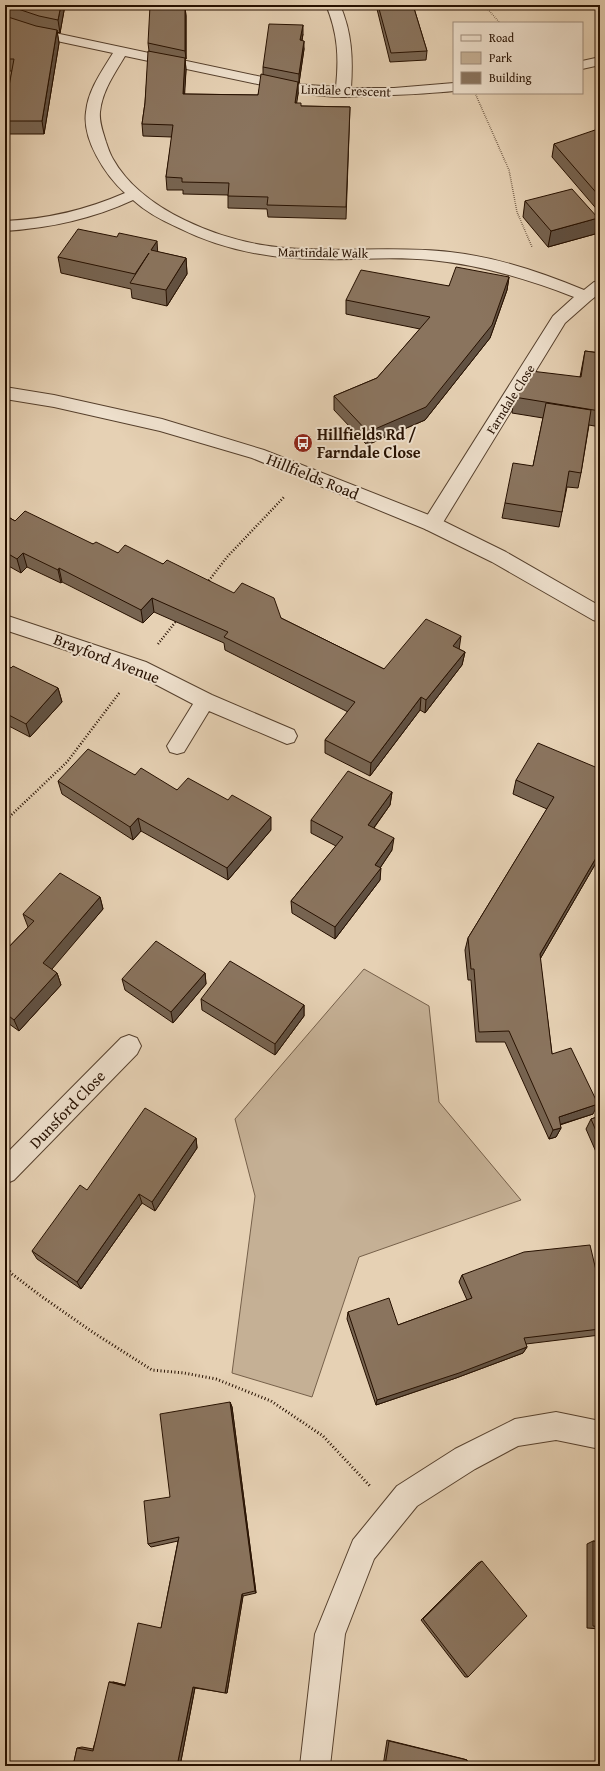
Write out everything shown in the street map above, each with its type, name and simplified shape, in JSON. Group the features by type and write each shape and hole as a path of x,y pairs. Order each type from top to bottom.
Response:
{"street":[{"path":"333,5 344,34 346,52 343,93"},
{"name":"Lindale Crescent","path":"5,22 38,33 295,88 343,93 391,92 453,87"},
{"name":"Martindale Walk","path":"120,51 97,98 93,112 94,128 98,144 107,163 134,194 158,211 185,226 217,238 276,252 300,254 419,253 452,257 501,266 544,279 585,296"},
{"path":"583,65 600,61"},
{"path":"5,226 31,225 83,215 106,207 134,194"},
{"name":"Farndale Close","path":"432,524 559,320 585,296 600,286"},
{"name":"Hillfields Road","path":"5,393 54,401 162,425 258,454 432,524 499,557 600,615"},
{"name":"Brayford Avenue","path":"5,622 139,667 205,701 287,736"},
{"path":"177,746 205,701"},
{"name":"Dunsford Close","path":"5,1172 129,1046"},
{"path":"315,1766 330,1634 363,1550 407,1496 465,1459 515,1433 556,1426 600,1435"}],"path":[{"path":"484,5 499,22"},
{"path":"474,94 509,170 517,212 532,250 533,261 544,279"},
{"path":"5,1266 12,1274 41,1296 94,1333 152,1370 184,1373 216,1379 239,1387 277,1405 323,1436 393,1513"}],"green space":[{"path":"364,969 429,1006 439,1102 521,1200 359,1257 312,1397 232,1373 255,1196 235,1119"}],"building":[{"path":"6,5 61,5 58,20 39,16"},
{"path":"378,5 413,5 427,51 391,53"},
{"path":"150,6 185,7 185,51 148,43"},
{"path":"5,16 36,26 57,30 42,121 5,121 5,108 14,59 6,59 9,44 5,44"},
{"path":"269,24 303,25 300,40 304,41 299,74 263,67"},
{"path":"148,51 185,58 183,94 258,95 261,74 298,82 295,103 301,103 301,106 350,107 346,207 267,205 268,197 228,196 229,183 182,182 182,178 166,177 173,125 142,124 145,103"},
{"path":"595,130 599,134 600,133 600,197 554,144"},
{"path":"572,189 598,218 551,231 525,201"},
{"path":"78,229 117,237 119,233 157,241 151,250 186,258 166,290 130,283 149,253 135,274 58,257"},
{"path":"456,267 509,277 492,325 426,407 368,432 334,396 377,378 430,317 346,300 361,270 449,286"},
{"path":"585,351 600,353 600,411 514,397 531,371 581,377"},
{"path":"546,403 591,410 581,473 569,471 562,512 505,503 513,463 533,466"},
{"path":"25,511 93,544 96,542 118,553 125,545 163,564 167,560 234,593 242,583 274,598 281,618 384,669 426,619 461,636 453,646 465,652 426,700 421,697 371,763 325,740 355,702 224,637 228,632 152,598 141,610 59,568 58,570 23,553 17,559 5,552 5,515 15,521"},
{"path":"5,665 11,668 13,666 58,688 26,724 5,713"},
{"path":"538,743 600,769 600,851 540,954 552,1054 571,1048 598,1104 559,1117 561,1128 553,1130 509,1031 479,1032 474,969 471,969 468,938 554,797 516,780"},
{"path":"88,749 135,775 141,768 177,790 188,778 228,800 232,795 271,817 227,868 138,818 130,827 58,781"},
{"path":"348,771 392,792 368,825 394,838 375,865 381,868 335,927 291,901 343,837 311,820"},
{"path":"60,873 100,897 43,963 57,973 14,1020 5,1013 5,951 34,921 23,914"},
{"path":"156,941 205,973 171,1012 122,979"},
{"path":"230,961 304,1005 275,1044 201,999"},
{"path":"145,1108 196,1138 152,1202 139,1194 77,1282 32,1251 80,1185 87,1190"},
{"path":"600,1116 600,1140 591,1119"},
{"path":"590,1245 600,1287 600,1329 524,1338 527,1347 459,1373 377,1400 348,1312 389,1298 398,1325 472,1298 462,1275 524,1252"},
{"path":"230,1402 255,1591 242,1594 225,1693 193,1687 177,1766 73,1766 77,1748 93,1751 109,1682 125,1686 138,1623 161,1628 179,1537 148,1544 144,1501 170,1497 160,1414"},
{"path":"593,1541 600,1542 600,1627 593,1626"},
{"path":"482,1561 527,1616 468,1677 423,1619"},
{"path":"389,1741 467,1760 467,1766 385,1766"}],"place":[{"name":"Hillfields Rd / Farndale Close","path":"303,443"}]}
